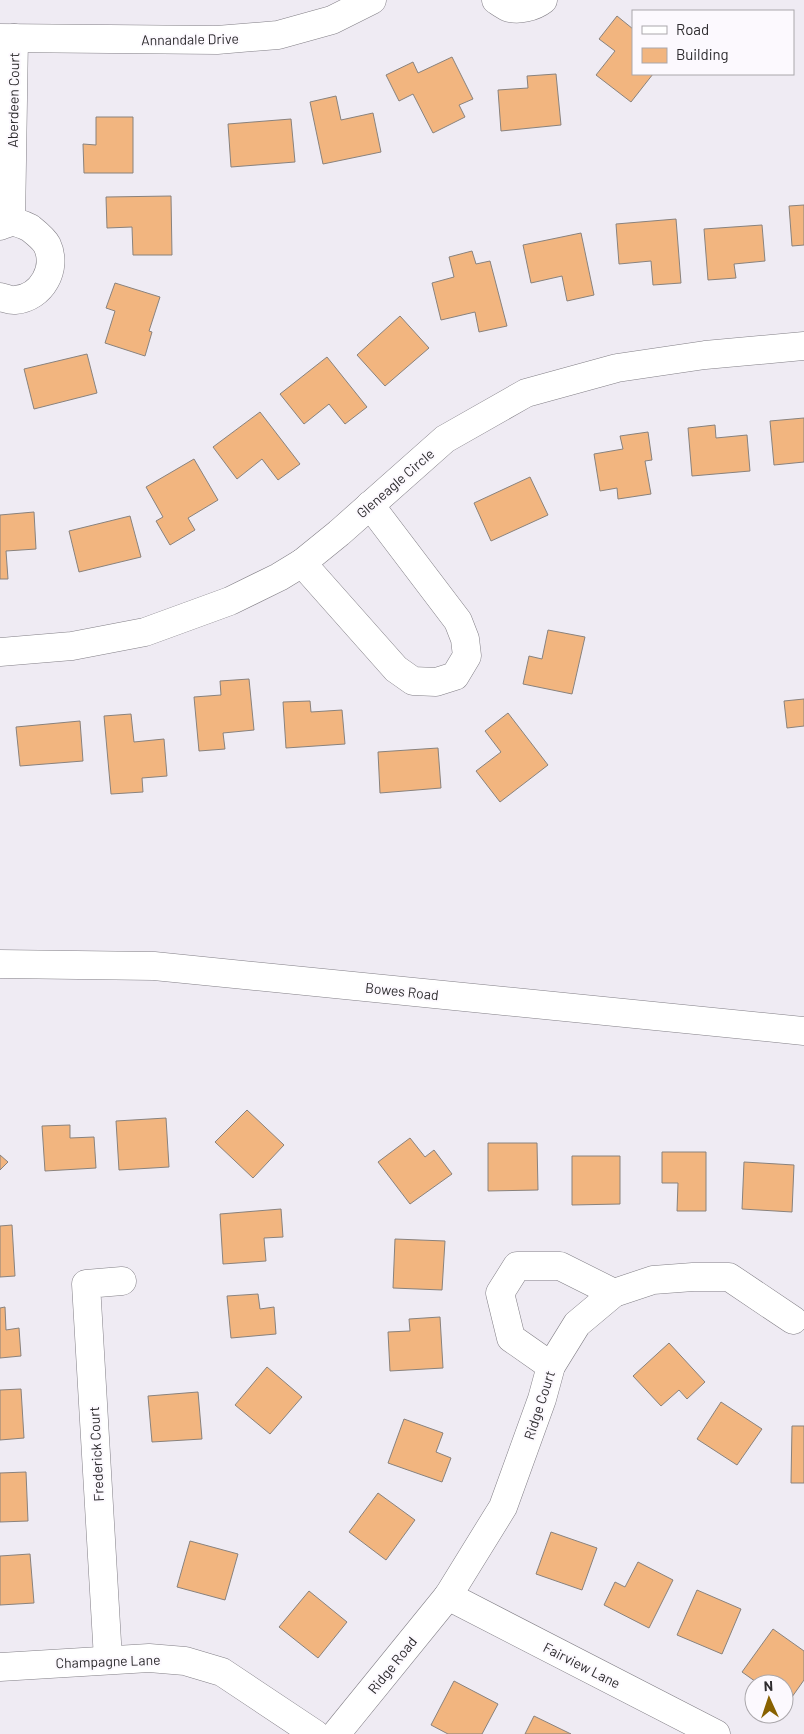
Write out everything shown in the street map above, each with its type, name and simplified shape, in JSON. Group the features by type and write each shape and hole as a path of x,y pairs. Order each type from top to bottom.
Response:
{"street":[{"name":"Annandale Drive","path":"7,38 217,40 278,35 332,20 372,0"},
{"path":"496,0 507,7 523,8 537,5 543,0"},
{"name":"Aberdeen Court","path":"0,297 15,300 32,295 41,288 49,276 50,260 46,244 34,232 24,224 6,224 7,38"},
{"name":"Gleneagle Circle","path":"0,652 72,646 145,632 230,601 279,577 302,562 445,439 526,393 617,368 705,355 804,346"},
{"path":"302,562 396,669 413,681 436,682 455,676 466,656 465,639 458,621 370,505"},
{"name":"Bowes Road","path":"0,964 154,966 804,1030"},
{"path":"551,1366 511,1338 500,1293 517,1266 560,1266 614,1293"},
{"name":"Ridge Court","path":"448,1596 503,1507 542,1399 551,1366 577,1324 614,1293 653,1280 693,1276 729,1277 793,1320"},
{"name":"Frederick Court","path":"108,1659 86,1284 122,1282"},
{"name":"Ridge Road","path":"336,1734 448,1596"},
{"name":"Fairview Lane","path":"448,1596 716,1734"},
{"name":"Champagne Lane","path":"0,1667 108,1659 149,1658 185,1661 222,1672 315,1734"}],"building":[{"path":"617,16 632,28 632,75 652,75 631,102 596,75 615,51 599,39"},
{"path":"452,57 473,99 459,105 465,117 433,133 413,94 399,101 386,75 413,62 418,73"},
{"path":"556,74 561,125 501,131 498,90 528,88 527,76"},
{"path":"336,96 341,120 373,113 381,152 323,164 310,102"},
{"path":"96,117 133,117 133,173 84,173 83,144 96,145"},
{"path":"291,119 295,162 231,167 228,124"},
{"path":"171,196 172,255 133,255 132,227 107,228 106,197"},
{"path":"804,205 804,245 792,246 789,206"},
{"path":"676,219 681,283 653,285 651,261 619,264 616,224"},
{"path":"762,225 765,261 734,264 736,278 708,280 704,229"},
{"path":"581,233 594,295 567,301 562,276 531,283 523,245"},
{"path":"472,251 476,264 490,261 507,326 479,332 475,312 441,320 432,283 454,277 449,257"},
{"path":"115,283 160,297 149,331 152,332 145,356 105,343 115,311 106,308"},
{"path":"400,316 429,348 385,386 357,355"},
{"path":"87,354 97,393 34,409 24,369"},
{"path":"327,357 367,407 345,424 329,404 304,424 280,394"},
{"path":"260,412 300,464 278,480 262,459 237,479 213,447"},
{"path":"804,418 804,462 774,465 770,421"},
{"path":"715,425 716,438 747,435 750,471 692,476 688,428"},
{"path":"648,432 652,460 645,461 651,494 618,499 617,488 600,491 594,454 623,449 620,436"},
{"path":"194,459 218,500 188,518 195,530 170,545 156,521 163,517 146,487"},
{"path":"530,477 548,515 491,541 474,503"},
{"path":"34,512 36,549 6,551 8,579 0,579 0,515"},
{"path":"130,516 141,557 79,572 69,531"},
{"path":"548,630 585,637 572,694 523,684 529,656 542,659"},
{"path":"249,679 254,730 223,733 225,749 199,751 194,697 221,695 220,681"},
{"path":"804,699 804,726 787,728 784,701"},
{"path":"310,701 311,712 342,710 345,744 286,748 283,702"},
{"path":"508,713 548,765 500,802 476,771 501,752 485,731"},
{"path":"131,714 134,742 164,739 167,776 142,778 143,792 111,794 104,716"},
{"path":"80,721 83,761 20,766 16,727"},
{"path":"438,748 441,788 380,793 378,752"},
{"path":"247,1110 284,1145 253,1178 215,1142"},
{"path":"166,1118 169,1167 119,1170 116,1121"},
{"path":"70,1125 70,1138 94,1137 96,1168 45,1171 42,1126"},
{"path":"410,1138 425,1157 434,1150 452,1174 410,1204 378,1162"},
{"path":"488,1143 537,1143 538,1190 488,1191"},
{"path":"662,1152 706,1152 706,1211 677,1211 678,1183 662,1183"},
{"path":"0,1155 8,1162 0,1170"},
{"path":"572,1156 620,1156 620,1204 572,1205"},
{"path":"744,1162 794,1165 792,1212 742,1209"},
{"path":"281,1209 283,1237 264,1238 266,1261 223,1264 220,1214"},
{"path":"12,1225 15,1276 0,1277 0,1226"},
{"path":"395,1239 445,1241 442,1290 393,1288"},
{"path":"258,1294 260,1309 274,1307 276,1334 231,1338 227,1296"},
{"path":"5,1307 6,1330 19,1328 21,1356 0,1358 0,1308"},
{"path":"440,1317 443,1368 390,1371 388,1332 410,1331 409,1319"},
{"path":"669,1343 705,1382 687,1399 679,1390 661,1406 633,1376"},
{"path":"267,1367 302,1397 270,1434 235,1405"},
{"path":"21,1389 24,1438 0,1440 0,1390"},
{"path":"198,1392 202,1439 152,1442 148,1396"},
{"path":"721,1402 762,1429 737,1465 697,1439"},
{"path":"404,1419 443,1433 436,1452 451,1458 442,1482 388,1463"},
{"path":"792,1426 804,1426 804,1483 791,1483"},
{"path":"26,1472 28,1521 0,1522 0,1473"},
{"path":"378,1493 415,1520 386,1560 349,1532"},
{"path":"551,1532 597,1548 582,1590 536,1574"},
{"path":"190,1541 238,1554 225,1600 177,1587"},
{"path":"30,1554 34,1603 0,1605 0,1556"},
{"path":"638,1562 673,1580 649,1628 604,1605 615,1582 625,1587"},
{"path":"697,1590 741,1609 722,1654 677,1635"},
{"path":"309,1591 347,1622 318,1658 279,1627"},
{"path":"773,1629 804,1651 804,1680 794,1694 794,1674 745,1674 742,1672"},
{"path":"454,1681 498,1704 482,1734 448,1734 431,1725"},
{"path":"534,1716 571,1734 525,1734"}]}
